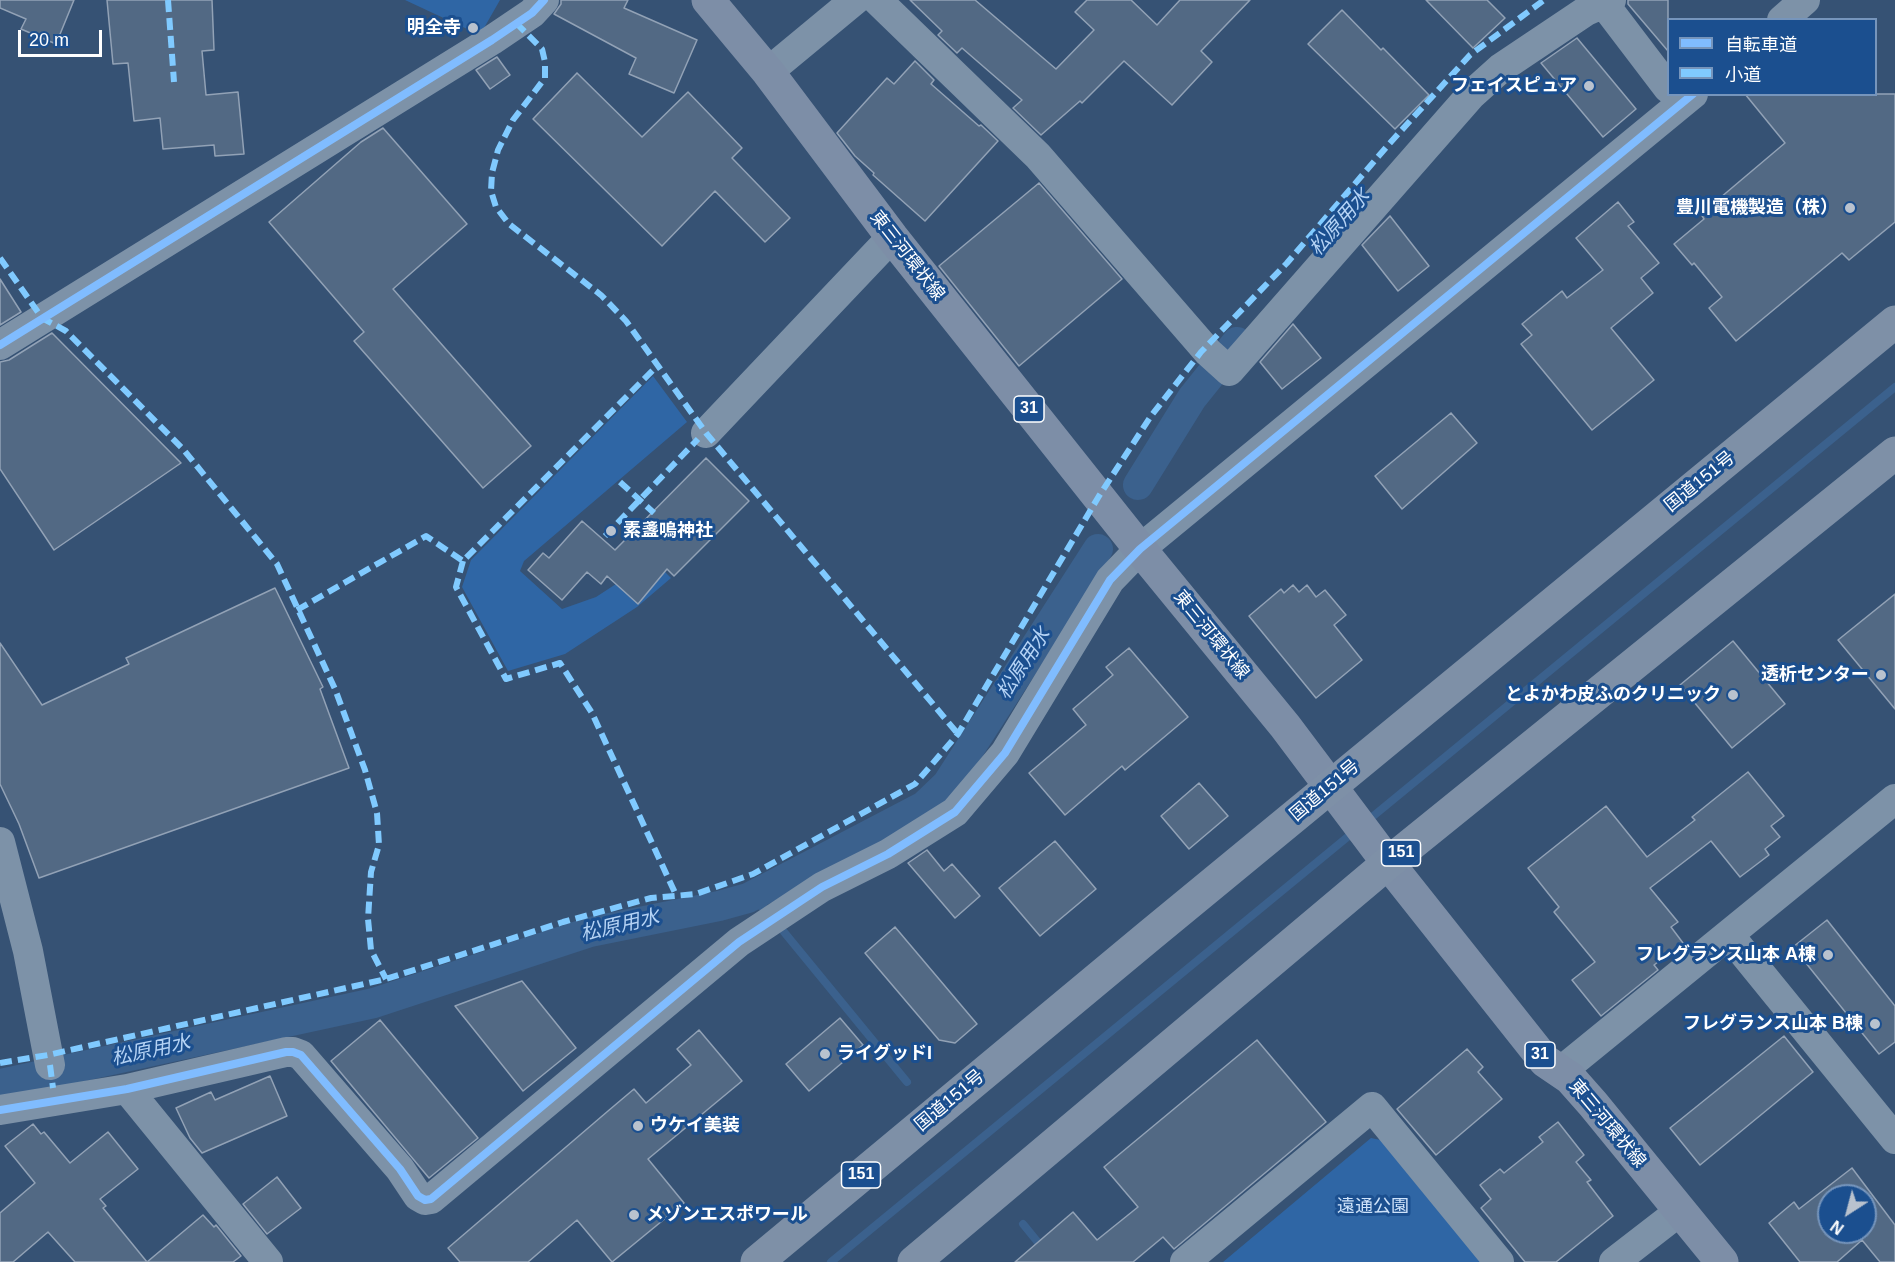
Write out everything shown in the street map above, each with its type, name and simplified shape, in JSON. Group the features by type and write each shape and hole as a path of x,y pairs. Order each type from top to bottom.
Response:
{"highway":[{"name":"国道151号","path":"757,1262 1895,322"},
{"name":"151","path":"914,1262 1388,863 1895,453"}],"main road":[{"name":"東三河環状線","path":"708,0 768,72 892,237 1140,549 1268,704 1388,863 1545,1061 1570,1078 1593,1104 1722,1262"}],"street":[{"path":"0,345 492,40 532,13 544,0"},
{"path":"768,72 855,0"},
{"path":"877,0 1038,156 1219,362 1471,95 1501,68 1586,11 1605,1 1667,81"},
{"path":"1784,18 1805,0"},
{"path":"0,1110 52,1085 127,1089 293,1052 301,1055 400,1169 418,1196 424,1200 431,1199 739,942 822,887 888,854 955,812 1005,753 1110,580 1140,549 1679,96"},
{"path":"706,433 892,237"},
{"path":"1560,1072 1860,825 1895,799"},
{"path":"0,842 28,951 52,1085"},
{"path":"1729,935 1895,1139"},
{"path":"127,1089 268,1262"},
{"path":"1185,1262 1372,1107 1499,1262"},
{"path":"1614,1262 1680,1211"}],"green space":[{"path":"405,0 500,0 480,35"},
{"path":"653,376 687,422 524,561 520,571 562,609 596,597 653,560 671,578 637,607 565,654 508,671 462,587 471,560"},
{"name":"遠通公園","path":"1371,1138 1390,1142 1487,1262 1223,1262"}],"building":[{"path":"0,0 74,0 56,44 21,29 26,19 0,8"},
{"path":"107,0 212,0 214,50 202,51 206,95 238,92 244,154 215,156 214,145 163,149 160,118 134,121 128,63 113,64"},
{"path":"561,0 628,0 624,8 697,40 674,93 629,74 636,58 554,14"},
{"path":"910,0 975,0 1056,69 1094,30 1075,12 1087,0 1131,0 1157,25 1180,0 1250,0 1201,51 1212,62 1172,105 1124,61 1082,103 1080,101 1041,135 1013,108 1022,100 962,48 957,53 938,35 942,31"},
{"path":"1426,0 1487,0 1505,18 1473,48"},
{"path":"1628,0 1668,0 1667,50 1628,4"},
{"path":"1342,10 1429,95 1395,129 1308,44"},
{"name":"フェイスピュア","path":"1577,38 1636,109 1603,137 1541,63"},
{"path":"497,57 510,75 490,89 476,70"},
{"path":"915,61 934,80 931,84 998,141 925,221 873,175 874,173 855,156 837,133 887,78 894,84"},
{"path":"577,73 642,137 688,92 742,148 732,158 790,218 765,242 715,191 662,246 533,119"},
{"path":"1895,94 1895,222 1849,260 1842,253 1736,341 1709,308 1722,297 1694,263 1692,265 1674,244 1704,219 1701,214 1785,143 1747,96"},
{"path":"383,128 467,224 393,289 531,446 483,488 354,341 364,332 269,222 361,142"},
{"path":"1039,183 1122,279 1019,366 939,266"},
{"path":"1618,202 1634,222 1628,226 1659,263 1641,278 1653,293 1611,328 1654,380 1592,430 1521,344 1532,335 1522,324 1562,291 1567,298 1603,270 1576,238"},
{"path":"1390,216 1429,266 1398,291 1362,245"},
{"path":"0,279 21,312 0,325"},
{"path":"1293,324 1321,358 1282,389 1260,362"},
{"path":"52,333 181,463 54,550 0,469 0,362 9,360"},
{"path":"1451,413 1477,443 1402,509 1375,476"},
{"path":"706,458 749,501 674,576 667,569 638,604 607,576 601,584 587,572 562,600 528,570 543,553 549,558 582,521 615,550"},
{"path":"1293,585 1299,592 1307,585 1316,597 1325,590 1346,615 1334,625 1362,660 1316,698 1249,616 1281,589 1284,593"},
{"path":"275,588 323,687 320,689 349,768 39,878 19,824 0,784 0,643 42,705 129,664 126,658"},
{"name":"透析センター","path":"1895,594 1895,709 1838,640"},
{"name":"とよかわ皮ふのクリニック","path":"1733,641 1785,704 1732,748 1680,685"},
{"path":"1129,648 1188,717 1125,770 1122,766 1065,815 1029,773 1086,725 1073,709 1113,675 1106,667"},
{"path":"1748,772 1784,816 1771,826 1780,837 1765,849 1769,855 1740,877 1711,841 1650,888 1678,922 1671,927 1683,943 1654,965 1658,970 1601,1016 1572,980 1595,962 1554,912 1559,907 1528,868 1606,806 1647,857 1695,820 1692,817"},
{"path":"1199,783 1228,816 1189,849 1161,816"},
{"path":"1055,841 1096,889 1040,936 999,888"},
{"path":"927,850 944,871 952,864 980,896 955,918 908,863"},
{"path":"1827,920 1895,1006 1895,1042 1879,1054 1793,947"},
{"path":"895,927 977,1024 955,1043 939,1040 865,953"},
{"path":"522,981 576,1048 523,1091 455,1006"},
{"name":"ライグッドI","path":"840,1018 863,1045 809,1091 786,1064"},
{"path":"380,1020 478,1138 429,1178 331,1061"},
{"path":"699,1030 742,1081 648,1159 684,1203 612,1262 577,1220 528,1262 460,1262 448,1248 608,1111 634,1089 646,1103 691,1065 677,1049"},
{"path":"1784,1036 1813,1072 1700,1165 1670,1128"},
{"path":"1257,1040 1326,1122 1174,1249 1163,1237 1133,1262 1015,1262 1073,1212 1097,1240 1138,1207 1104,1167"},
{"path":"1467,1049 1483,1067 1478,1072 1502,1099 1436,1155 1397,1109"},
{"path":"270,1076 287,1116 202,1153 190,1138 176,1108 211,1092 215,1100"},
{"path":"1558,1122 1584,1155 1576,1162 1591,1180 1587,1182 1613,1216 1556,1262 1525,1262 1481,1208 1491,1199 1480,1185 1500,1169 1504,1173 1543,1142 1539,1137"},
{"path":"33,1124 41,1134 44,1132 70,1163 108,1132 138,1169 100,1199 106,1206 103,1208 147,1262 75,1262 48,1232 13,1262 0,1262 0,1213 35,1183 5,1146"},
{"path":"1852,1168 1864,1184 1831,1184"},
{"path":"277,1177 301,1208 267,1234 243,1204"},
{"path":"1817,1195 1817,1244 1857,1244 1837,1262 1800,1262 1769,1223 1794,1202 1799,1209"},
{"path":"1877,1201 1895,1225 1895,1262 1880,1262 1865,1244 1877,1244"},
{"path":"203,1215 214,1227 216,1225 241,1256 233,1262 147,1262"}],"waterway":[{"name":"松原用水","path":"1138,485 1192,398 1237,342"},
{"path":"1366,822 1895,387"},
{"name":"松原用水","path":"0,1084 374,1003 590,932 748,898 924,806 947,784 1098,549"},
{"path":"831,1262 1356,830"},
{"path":"748,898 764,908"},
{"path":"784,932 907,1082"},
{"path":"1023,1224 1054,1262"}],"marked path":[{"path":"168,0 174,82"},
{"path":"0,1063 48,1055 386,979 563,922 651,898 696,894 753,874 915,784 958,734 1099,496 1151,416 1201,352 1287,263 1389,144 1470,55 1544,0"},
{"path":"516,23 542,49 545,78 513,120 498,150 492,173 491,191 496,207 509,224 601,295 626,321 706,433 958,734"},
{"path":"0,258 42,318 66,331 183,449 277,564 335,689 365,770 377,813 379,845 371,872 368,919 371,950 386,979"},
{"path":"297,610 426,536 463,561 658,365"},
{"path":"605,536 698,439"},
{"path":"620,482 654,513"},
{"path":"463,561 456,587 506,679 560,663 592,713 676,895"},
{"path":"50,1065 53,1088"}],"cycle path":[{"path":"0,345 492,40 532,13 544,0"},
{"path":"0,1110 127,1089 293,1052 301,1055 400,1169 418,1196 425,1200 431,1199 739,942 822,887 888,854 955,812 1005,753 1110,580 1140,549 1691,96"}],"place":[{"name":"明全寺","path":"473,28"},
{"name":"フェイスピュア","path":"1589,86"},
{"name":"豊川電機製造（株）","path":"1850,208"},
{"name":"素盞嗚神社","path":"611,531"},
{"name":"透析センター","path":"1881,675"},
{"name":"とよかわ皮ふのクリニック","path":"1733,695"},
{"name":"フレグランス山本 A棟","path":"1828,955"},
{"name":"フレグランス山本 B棟","path":"1875,1024"},
{"name":"ライグッドI","path":"825,1054"},
{"name":"ウケイ美装","path":"638,1126"},
{"name":"メゾンエスポワール","path":"634,1215"}]}
